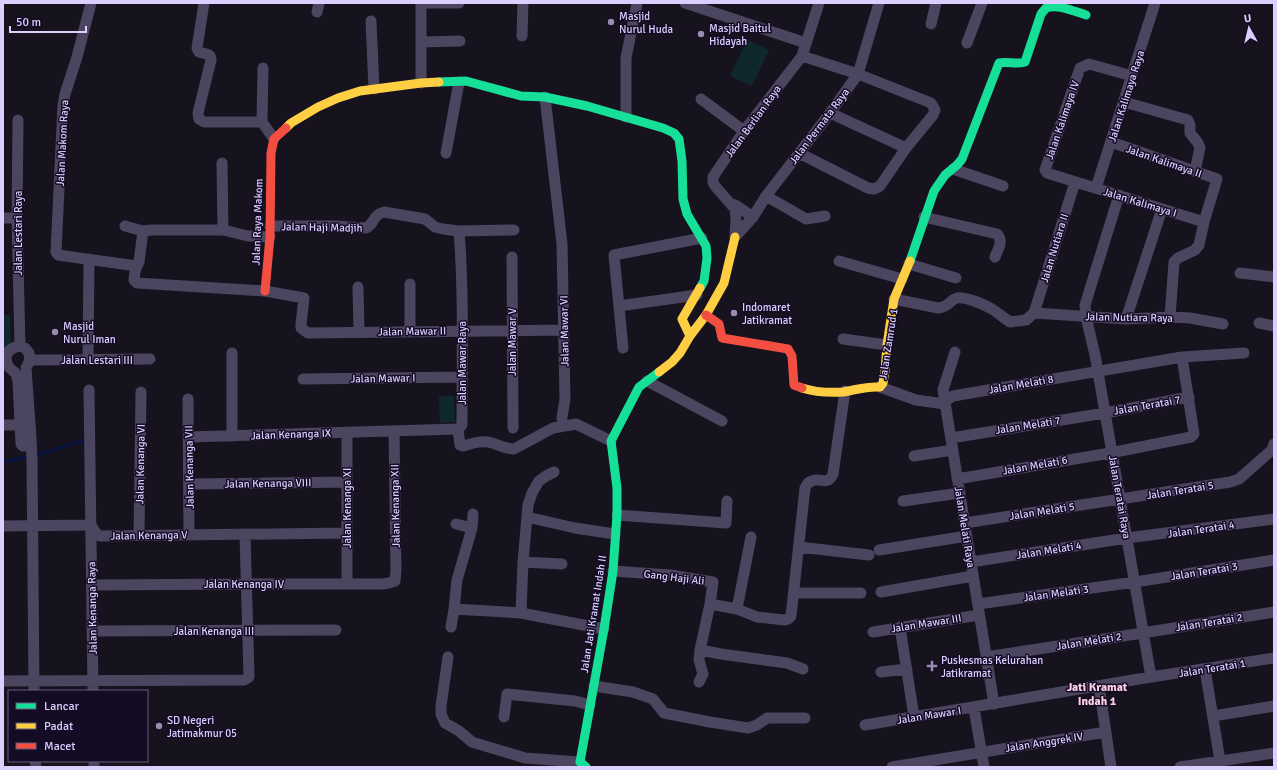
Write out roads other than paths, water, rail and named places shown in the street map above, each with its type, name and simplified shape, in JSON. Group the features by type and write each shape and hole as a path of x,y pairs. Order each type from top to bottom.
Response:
{"street":[{"name":"Jalan Makom Raya","path":"89,260 58,255 56,252 64,100 91,3"},
{"path":"204,3 197,48 199,52 210,54 212,60 198,112 199,119 204,122 262,122"},
{"path":"421,83 421,5 423,3 460,3"},
{"path":"522,36 523,3"},
{"path":"626,117 626,58 637,3"},
{"path":"686,3 806,43"},
{"name":"Jalan Berlian Raya","path":"735,237 735,209 715,186 713,177 744,131 802,56 819,3"},
{"name":"Jalan Permata Raya","path":"735,237 754,216 766,196 858,74 879,3"},
{"path":"931,24 936,3"},
{"path":"967,43 982,3"},
{"name":"Jalan Kalimaya Raya","path":"1096,188 1155,3"},
{"path":"1062,6 1086,15"},
{"name":"Jalan Zamrud 1","path":"706,315 719,324 722,338 788,349 792,352 792,378 794,386 820,391 845,391 873,386 880,387 884,383 887,345 894,298 909,264 934,191 945,175 962,159 999,63 1018,64 1025,62 1043,11 1047,7 1062,6"},
{"path":"371,21 374,89"},
{"path":"421,42 460,41"},
{"path":"799,153 868,188 874,189 880,186 906,148 933,115 935,110 931,104 858,74 802,56"},
{"name":"Jalan Kalimaya IV","path":"1075,182 1047,173 1045,170 1080,68 1090,64 1132,76"},
{"path":"263,68 262,122 274,138 291,123 318,107 338,98 360,91 421,83 459,82 466,82 521,96 545,97 587,106 674,132 679,139 682,161 683,200 688,214 706,246 707,258 704,281 682,319 690,336"},
{"path":"446,153 459,82"},
{"name":"Jalan Mawar VI","path":"545,97 562,244 565,399 562,418"},
{"path":"701,99 744,131"},
{"path":"1124,102 1188,120 1190,125 1190,133 1200,148 1195,171"},
{"path":"830,113 906,148"},
{"name":"Jalan Lestari Raya","path":"18,120 17,218 20,346"},
{"name":"Jalan Raya Makom","path":"265,291 270,232 271,153 274,138"},
{"name":"Jalan Kalimaya II","path":"1111,142 1217,179 1204,222"},
{"path":"222,163 223,230"},
{"path":"953,169 1003,186"},
{"name":"Jalan Kalimaya I","path":"1075,182 1204,222"},
{"name":"Jalan Nutiara II","path":"1034,313 1075,182"},
{"name":"Jalan Teratai Raya","path":"1119,195 1085,305 1086,317 1098,371 1151,677"},
{"path":"766,196 806,219 824,216"},
{"path":"729,202 754,216"},
{"path":"1126,319 1162,209"},
{"name":"Jalan Haji Madjih","path":"270,232 335,226 366,228 370,226 378,214 384,212 425,219 434,226 459,231"},
{"path":"924,217 997,234 1001,243 995,257"},
{"path":"4,219 17,218"},
{"path":"1170,317 1174,262 1178,258 1195,250 1199,245 1204,222"},
{"path":"125,226 143,232 152,230 223,230 248,236 270,232"},
{"path":"459,231 514,230"},
{"name":"Jalan Mawar Raya","path":"458,429 462,425 462,265 459,231"},
{"path":"143,232 139,262 134,280 137,283 265,291"},
{"path":"394,431 458,429 460,445 463,446 481,441 491,442 508,449 514,449 553,428 576,424 611,441 639,387 672,362 680,353 690,336 706,315 724,283 735,237"},
{"path":"623,348 614,255 702,238"},
{"name":"Jalan Mawar V","path":"512,257 513,428"},
{"path":"88,359 89,260 137,266"},
{"path":"839,261 902,279"},
{"path":"909,264 956,278"},
{"path":"1240,273 1274,277"},
{"path":"410,284 410,331"},
{"path":"358,288 359,332"},
{"name":"Jalan Mawar II","path":"265,291 304,298 301,328 308,332 564,330"},
{"path":"619,306 697,295"},
{"path":"894,298 938,308 944,308 954,299 960,298 971,300 993,310 1010,322 1026,320 1034,313"},
{"name":"Jalan Nutiara Raya","path":"1034,313 1126,319 1170,317 1190,318 1223,324"},
{"path":"1259,323 1274,326"},
{"path":"843,339 887,345"},
{"path":"25,425 16,374 5,360 11,349 20,346 28,350 30,360 26,368 28,381"},
{"name":"Jalan Melati Raya","path":"955,352 943,390 994,704"},
{"path":"232,353 232,436"},
{"name":"Jalan Melati 8","path":"945,402 954,396 1182,357 1244,353"},
{"path":"1182,357 1189,397"},
{"name":"Jalan Lestari III","path":"30,360 150,360"},
{"path":"34,686 32,452 21,444 25,425 28,381 30,373 32,369 44,360"},
{"name":"Jalan Mawar I","path":"303,379 462,377"},
{"path":"647,381 722,421"},
{"path":"880,387 916,400 945,402"},
{"path":"3,526 91,525 89,390"},
{"path":"699,682 703,674 699,660 700,650 710,604 737,609 757,616 788,619 791,616 806,488 808,483 814,480 827,481 831,479 845,391"},
{"name":"Jalan Kenanga VI","path":"139,535 141,392"},
{"name":"Jalan Teratai 7","path":"1105,413 1189,397"},
{"name":"Jalan Melati 6","path":"957,479 1191,437 1194,434 1189,397"},
{"name":"Jalan Kenanga VII","path":"188,398 190,535"},
{"name":"Jalan Melati 7","path":"951,438 1105,413"},
{"path":"3,425 25,425"},
{"name":"Jalan Kenanga IX","path":"189,437 394,431"},
{"name":"Jalan Kenanga XII","path":"394,431 395,581"},
{"name":"Jalan Kenanga XI","path":"347,432 347,584"},
{"name":"Jalan Jati Kramat Indah II","path":"583,764 590,705 613,571 617,516 617,488 611,441"},
{"name":"Jalan Teratai 5","path":"1120,499 1230,482 1239,479 1272,450 1274,444"},
{"path":"914,456 953,450"},
{"path":"521,613 523,562 528,504 539,480 554,472"},
{"name":"Jalan Kenanga VIII","path":"189,484 347,482"},
{"path":"903,501 960,493"},
{"name":"Jalan Melati 5","path":"964,523 1120,499"},
{"path":"617,516 726,523 727,502"},
{"path":"451,627 457,580 472,528 473,514"},
{"path":"527,517 575,528 615,534"},
{"name":"Jalan Teratai 4","path":"1127,538 1274,519"},
{"path":"456,524 472,528"},
{"name":"Jalan Kenanga V","path":"91,525 95,532 100,536 347,533"},
{"name":"Jalan Kenanga Raya","path":"91,525 93,686"},
{"path":"3,681 34,686 93,686 244,680 249,677 245,534"},
{"path":"799,547 874,552 967,536"},
{"path":"737,609 751,537"},
{"name":"Jalan Melati 4","path":"971,562 1127,538"},
{"name":"Jalan Teratai 3","path":"1134,582 1274,560"},
{"path":"523,562 562,564"},
{"name":"Gang Haji Ali","path":"613,571 670,575 713,582 710,604"},
{"path":"881,592 973,576"},
{"name":"Jalan Kenanga IV","path":"92,585 383,584 395,581"},
{"name":"Jalan Melati 3","path":"978,609 1134,582"},
{"path":"794,593 861,593"},
{"path":"454,609 521,613 604,629"},
{"name":"Jalan Mawar III","path":"873,632 978,609"},
{"name":"Jalan Teratai 2","path":"1143,633 1274,612"},
{"path":"900,627 914,717"},
{"name":"Jalan Kenanga III","path":"92,631 336,630"},
{"name":"Jalan Melati 2","path":"986,657 1143,633"},
{"path":"700,650 787,663 803,669"},
{"path":"448,657 441,706 441,714 445,723 459,731 472,742 524,762 583,764"},
{"name":"Jalan Teratai 1","path":"1099,686 1274,658"},
{"path":"881,672 907,669"},
{"path":"1205,669 1220,761"},
{"path":"594,686 633,692 653,699 664,713 748,728 757,725 767,718 804,718"},
{"path":"1099,686 1112,767"},
{"name":"Jalan Mawar I","path":"865,725 1099,686"},
{"path":"504,717 507,694 575,701 590,705"},
{"path":"1213,716 1274,706"},
{"path":"974,708 984,767"},
{"name":"Jalan Anggrek IV","path":"892,767 1106,732"},
{"path":"1180,767 1274,753"}],"waterway":[{"path":"3,462 37,455 82,441"}],"place":[{"name":"Masjid Nurul Huda","path":"611,22"},
{"name":"Masjid Baitul Hidayah","path":"701,34"},
{"name":"Indomaret Jatikramat","path":"734,313"},
{"name":"Masjid Nurul Iman","path":"55,332"},
{"name":"Puskesmas Kelurahan Jatikramat","path":"932,666"},
{"name":"SD Negeri Jatimakmur 05","path":"159,726"}],"district":[{"name":"Jati Kramat Indah 1","path":"1097,694"}]}
